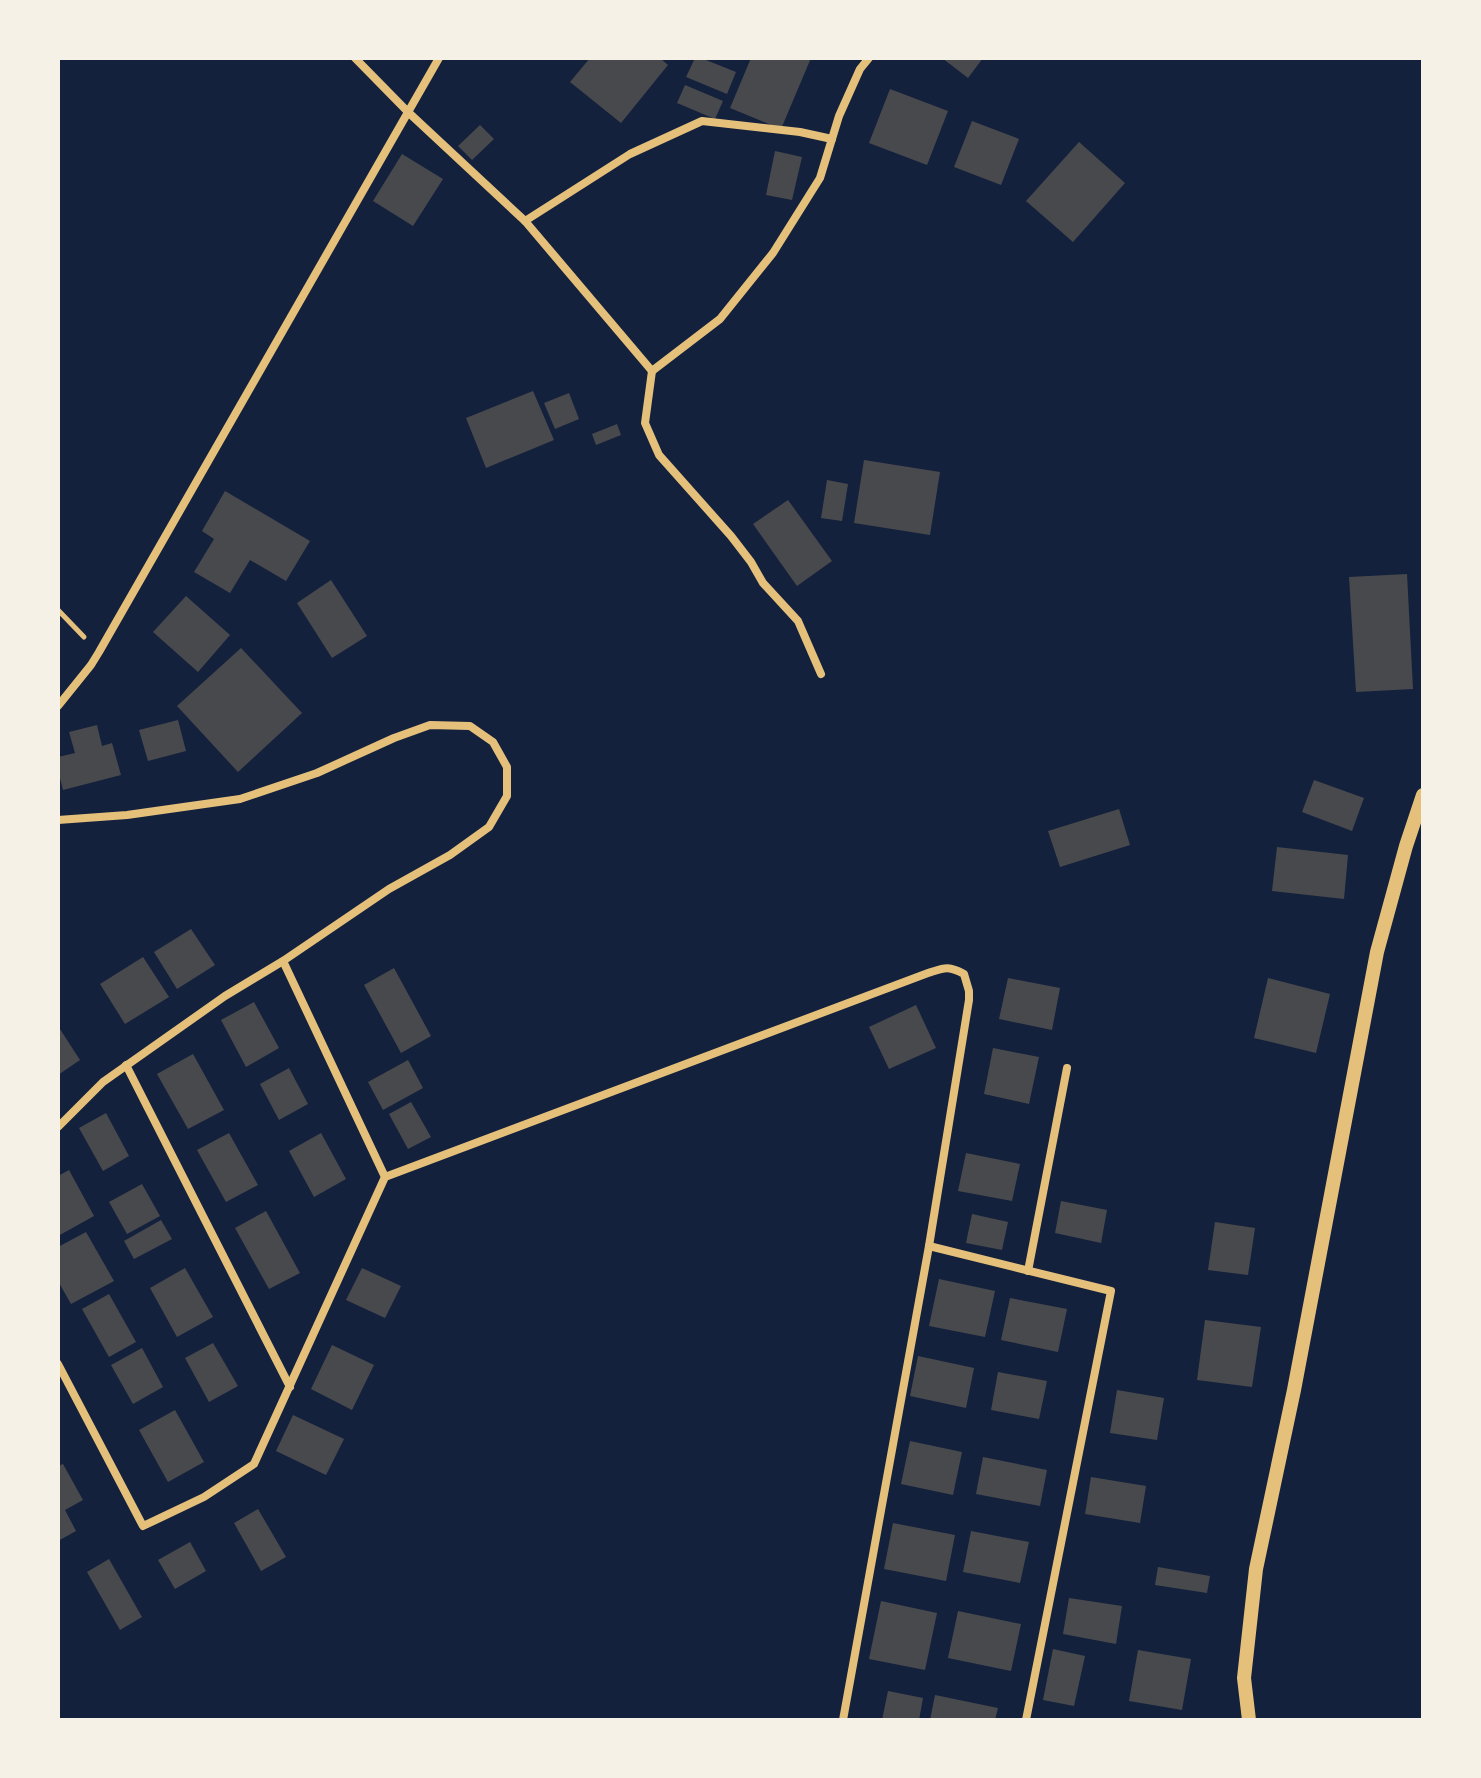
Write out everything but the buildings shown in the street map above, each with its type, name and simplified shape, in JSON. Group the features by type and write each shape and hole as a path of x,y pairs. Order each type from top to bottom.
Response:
{"street":[{"path":"355,58 525,221 652,371"},
{"path":"58,706 99,652 439,58"},
{"path":"821,674 798,621 763,583 731,536 659,455 645,423 652,371 720,319 773,253 820,178 839,116 860,69 869,58"},
{"path":"525,221 630,154 702,121 800,132 832,139"},
{"path":"58,820 127,815 240,799 317,773 430,725 470,726 493,742 507,767 507,796 489,827 450,855 389,889 225,996 103,1082 58,1127"},
{"path":"1249,1720 1244,1678 1256,1569 1294,1390 1377,952 1423,795"},
{"path":"283,961 385,1177"},
{"path":"58,1364 143,1526 204,1497 254,1464 385,1177 928,973 945,967 954,968 964,974 969,1000 929,1246 843,1720"},
{"path":"126,1065 290,1387"},
{"path":"1028,1271 1067,1068"},
{"path":"929,1246 1111,1291 1026,1720"}],"path":[{"path":"58,610 99,652"}]}
